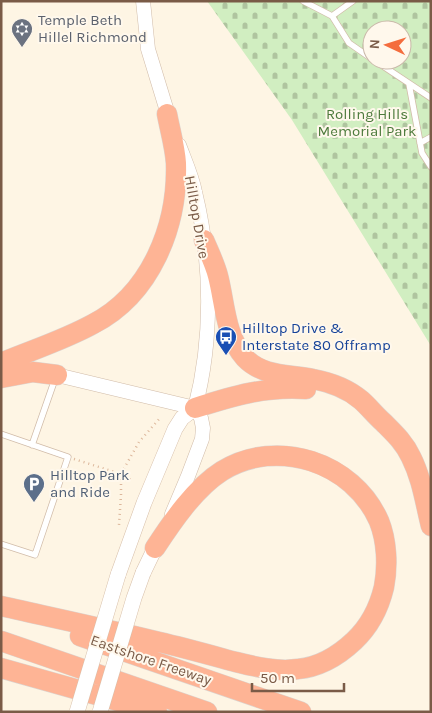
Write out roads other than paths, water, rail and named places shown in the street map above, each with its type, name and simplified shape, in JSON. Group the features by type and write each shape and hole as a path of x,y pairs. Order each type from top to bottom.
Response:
{"highway":[{"path":"1,363 94,324 123,302 149,272 159,255 166,236 174,199 176,161 167,114"},
{"path":"204,240 217,273 231,332 238,348 246,359 268,372 328,383 360,400 402,441 411,456 425,496 431,526"},
{"path":"1,378 33,372 57,375"},
{"path":"195,408 245,393 295,388 310,389 341,396 379,418"},
{"path":"1,607 160,642 252,666 280,670 298,670 331,659 346,649 372,620 380,601 387,560 379,521 360,492 330,468 296,457 278,456 256,457 238,463 221,472 191,499 154,548"},
{"name":"Eastshore Freeway","path":"1,607 301,712"},
{"name":"Eastshore Freeway","path":"1,641 207,712"},
{"path":"1,668 157,712"}],"main road":[{"path":"77,712 118,575 144,502 175,429 182,418 195,408"},
{"path":"100,712 134,598 154,548"}],"street":[{"name":"Hilltop Drive","path":"143,1 148,49 167,114 188,167 195,191 204,240 207,331 202,374 195,408"},
{"path":"57,375 195,408 201,418 203,428 202,439 172,514 154,548"}],"lane":[{"path":"303,1 332,16 348,43 362,52"},
{"path":"332,16 354,1"},
{"path":"389,70 431,98"},
{"path":"409,84 422,153 431,167"},
{"path":"420,143 431,136"},
{"path":"32,445 57,375"},
{"path":"1,434 68,457 34,555 1,544"}],"place":[{"name":"Temple Beth Hillel Richmond","path":"22,48"},
{"name":"Hilltop Drive & Interstate 80 Offramp","path":"226,356"},
{"name":"Hilltop Park and Ride","path":"34,503"}],"park label":[{"name":"Rolling Hills Memorial Park","path":"367,122"}]}
